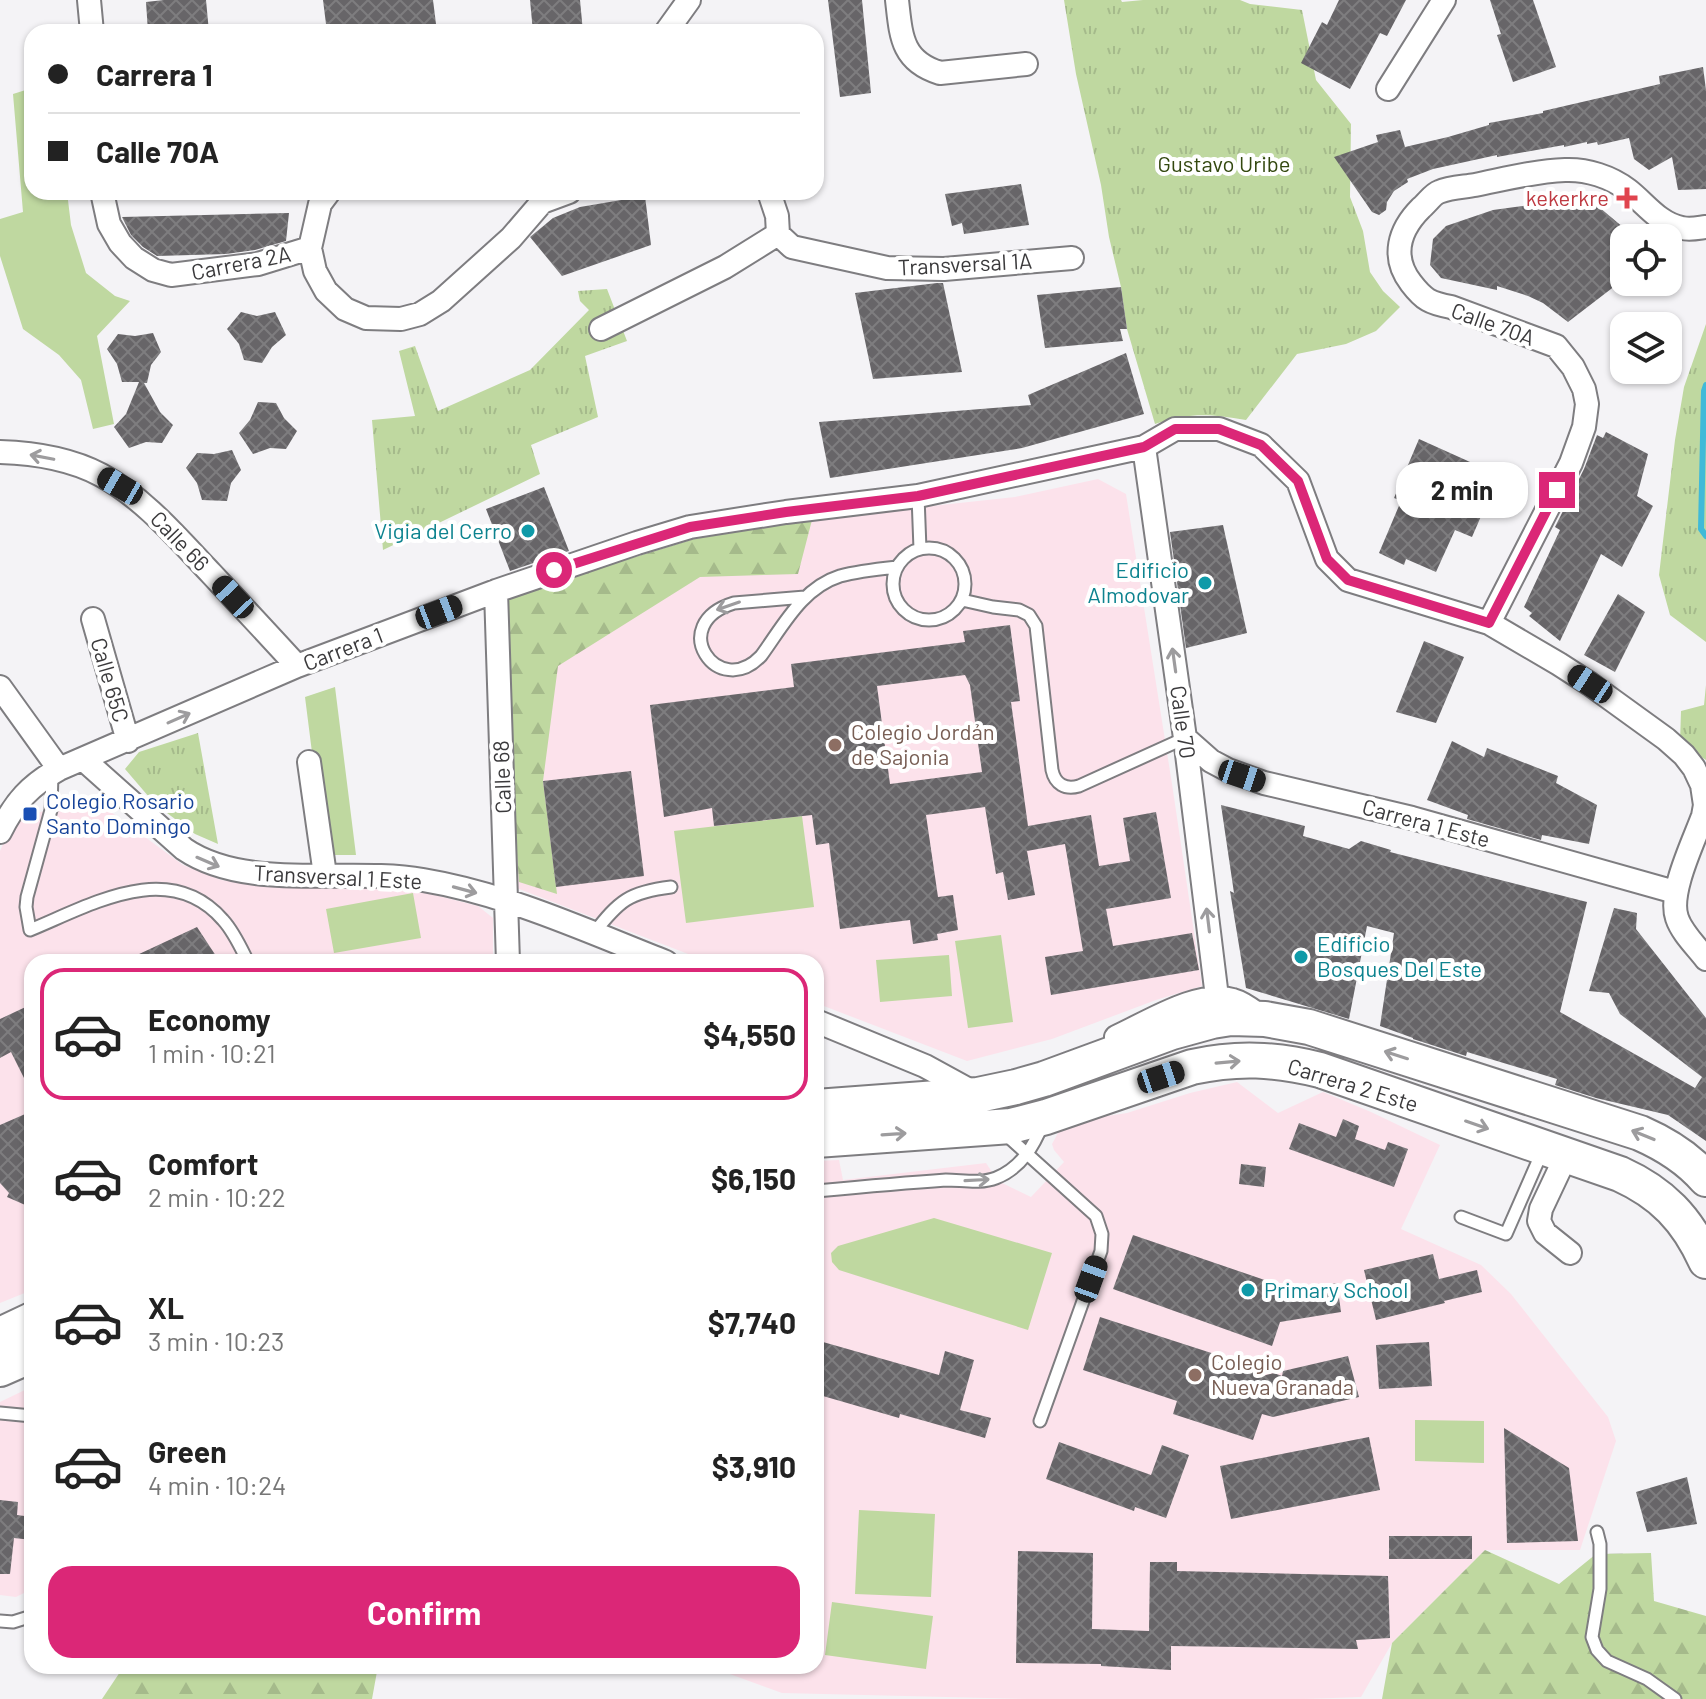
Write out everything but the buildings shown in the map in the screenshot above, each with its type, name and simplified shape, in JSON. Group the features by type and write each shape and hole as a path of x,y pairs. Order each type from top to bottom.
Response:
{"main road":[{"name":"Carrera 2 Este","path":"824,1106 978,1095 1044,1079 1198,1023 1231,1018 1265,1019 1309,1027 1640,1133 1665,1144 1706,1179"},
{"name":"Carrera 2 Este","path":"824,1140 1012,1136 1046,1117 1192,1067 1215,1062 1268,1060 1320,1070 1640,1183 1655,1193 1690,1229 1706,1261"},
{"path":"0,1335 24,1324"},
{"path":"0,1369 24,1358"}],"street":[{"path":"89,0 91,24"},
{"path":"671,24 680,0"},
{"path":"672,24 689,0"},
{"path":"897,0 904,44 910,55 929,70 940,73 1026,64"},
{"path":"1388,89 1444,0"},
{"name":"Calle 70A","path":"1489,623 1571,463 1584,427 1587,404 1584,389 1573,367 1556,346 1425,299 1400,266 1400,240 1416,213 1438,192 1567,169 1612,180 1652,213 1680,228 1706,227"},
{"name":"Carrera 2A","path":"104,200 109,224 120,243 134,258 153,270 171,275 258,264 310,248"},
{"path":"323,200 310,248 315,271 326,291 345,309 366,318 401,319 420,314 441,301 511,238 542,202 547,200"},
{"path":"601,329 725,267 778,234 772,200"},
{"name":"Transversal 1A","path":"778,234 792,247 887,268 944,269 1072,258"},
{"name":"Carrera 1","path":"0,832 11,810 23,796 36,783 56,771 297,666 583,560 690,527 918,496 1144,447 1175,429 1219,429 1261,445 1298,481 1327,559 1348,580 1489,623 1559,664 1619,704 1684,755 1694,768 1705,796"},
{"name":"Calle 70","path":"1144,447 1217,997"},
{"name":"Calle 66","path":"0,452 27,454 83,467 120,486 175,535 297,666"},
{"name":"Calle 68","path":"496,591 508,954"},
{"name":"Calle 65C","path":"93,619 128,741"},
{"path":"0,687 56,771"},
{"name":"Carrera 1 Este","path":"1185,738 1211,761 1242,776 1412,818 1675,899"},
{"name":"Transversal 1 Este","path":"83,759 184,849 227,869 253,873 412,878 506,900 645,954"},
{"path":"309,762 325,875"},
{"path":"1705,796 1703,816 1675,899 1676,916 1683,930 1706,959"},
{"path":"1044,1079 1071,1058 1202,999 1217,997 1235,1001 1265,1019"},
{"path":"824,1024 913,1060 978,1095 993,1107 1012,1136"},
{"path":"1555,1152 1539,1221 1545,1233 1570,1253"}],"lane":[{"path":"918,496 920,549"},
{"path":"920,549 940,549 957,561 965,580 962,600 941,618 922,620 913,616 905,611 895,595 893,576 897,567 907,555 920,549"},
{"path":"805,597 734,603 716,610 703,624 704,650 715,664 730,670 754,664 805,597 824,583 843,575 897,567"},
{"path":"962,600 1019,610 1034,621 1052,770 1056,781 1062,786 1079,786 1185,738"},
{"path":"56,771 51,810 27,897 30,930 126,893 143,889 169,889 191,896 214,910 226,922 244,954"},
{"path":"594,934 625,899 644,891 671,887"},
{"path":"824,1190 996,1178 1007,1171 1012,1136"},
{"path":"1012,1136 1096,1216 1102,1234 1101,1251 1040,1421"},
{"path":"1461,1217 1506,1234 1555,1152"},
{"path":"0,1413 24,1415"},
{"path":"1597,1532 1600,1589 1592,1637 1597,1650 1607,1661 1647,1679 1675,1699"},
{"path":"0,1621 24,1619"}],"shaded area":[{"name":"Colegio Jordán de Sajonia","path":"1098,479 1126,494 1202,986 1052,1039 967,1061 824,1006 824,954 688,954 514,887 501,707 694,539 839,516 1015,497"},
{"path":"96,801 183,865 221,880 415,890 478,906 493,918 493,954 24,954 24,1293 0,1303 0,851 15,817"},
{"name":"Colegio Nueva Granada","path":"1237,1082 1278,1113 1323,1092 1440,1145 1401,1229 1481,1265 1511,1294 1608,1417 1616,1441 1580,1550 1485,1550 1392,1643 1361,1697 1028,1699 782,1693 730,1674 824,1674 824,1161 839,1160 843,1180 986,1163 998,1181 1031,1197 1064,1162 1052,1144 1063,1129 1081,1120 1127,1113"},
{"path":"24,1390 24,1593 16,1597 0,1595 0,1402"}],"green space":[{"name":"Gustavo Uribe","path":"1064,0 1240,0 1302,10 1316,80 1351,124 1350,197 1363,231 1370,272 1383,291 1400,307 1376,331 1346,344 1297,354 1246,420 1200,415 1155,424 1127,329"},
{"path":"24,91 24,200 68,200 71,225 86,273 115,296 130,301 97,336 114,424 93,429 81,380 59,355 23,329 0,256 0,219 23,212 13,94"},
{"path":"607,289 627,341 585,356 598,417 531,445 540,474 383,550 372,420 415,416 399,351 415,346 438,411 530,370 589,310 580,301 578,291"},
{"path":"1706,324 1706,642 1670,615 1659,575 1684,387"},
{"path":"812,520 798,574 700,577 558,666 543,781 557,894 519,882 506,707 504,597 694,539"},
{"path":"1706,685 1706,760 1680,743 1681,711 1704,705"},
{"path":"335,687 356,855 325,855 305,697"},
{"path":"198,733 218,844 195,834 155,804 125,769 139,752"},
{"path":"802,816 814,907 686,923 674,831"},
{"path":"413,893 421,938 334,953 326,909"},
{"path":"1001,935 1013,1022 968,1028 955,941"},
{"path":"949,955 952,996 880,1002 876,960"},
{"path":"934,1218 1052,1253 1028,1330 839,1270 832,1262 831,1253 838,1246"},
{"path":"1415,1420 1484,1421 1484,1463 1415,1461"},
{"path":"859,1510 935,1514 931,1597 855,1594"},
{"path":"1485,1550 1559,1584 1596,1554 1651,1553 1654,1601 1706,1616 1706,1699 1382,1699 1392,1643"},
{"path":"832,1602 933,1616 926,1669 825,1655"},
{"path":"119,1674 377,1674 372,1699 102,1699"}],"waterway":[{"path":"1706,385 1701,529 1706,536"}],"place":[{"name":"kekerkre","path":"1627,198"},
{"name":"Vigia del Cerro","path":"528,531"},
{"name":"Edificio Almodovar","path":"1205,583"},
{"name":"Colegio Jordán de Sajonia","path":"835,745"},
{"name":"Colegio Rosario Santo Domingo","path":"30,814"},
{"name":"Edificio Bosques Del Este","path":"1301,957"},
{"name":"Primary School","path":"1248,1290"},
{"name":"Colegio Nueva Granada","path":"1195,1375"}],"route":[{"path":"554,570 690,527 918,496 1144,447 1175,429 1219,429 1261,445 1298,481 1327,559 1348,580 1489,623 1557,490"}]}
